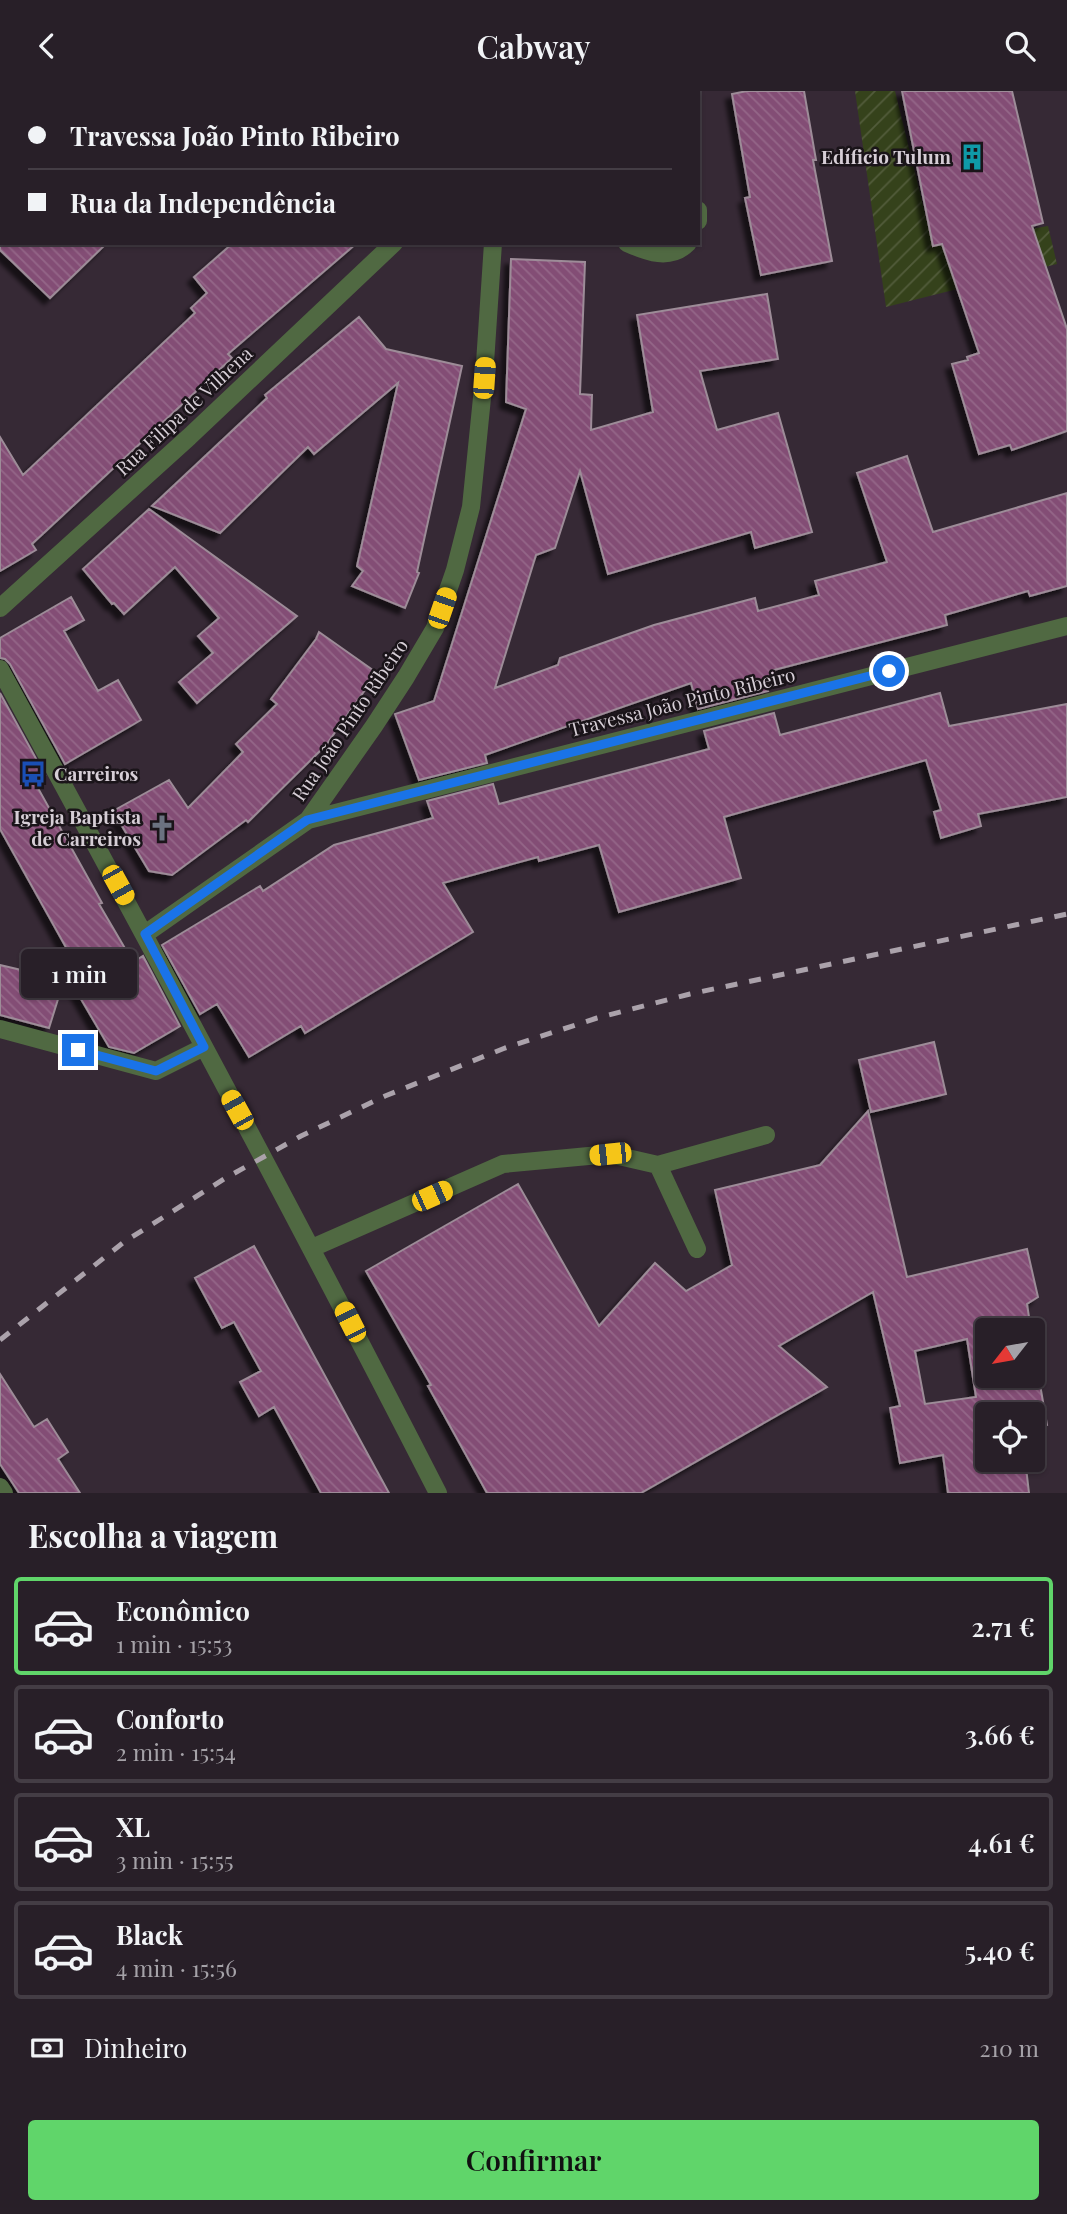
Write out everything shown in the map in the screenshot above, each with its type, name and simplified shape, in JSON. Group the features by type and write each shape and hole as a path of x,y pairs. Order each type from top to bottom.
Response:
{"street":[{"name":"Rua Filipa de Vilhena","path":"0,608 189,437 392,245"},
{"name":"Rua João Pinto Ribeiro","path":"145,934 307,820 393,697 430,638 455,570 471,507 484,378 493,245"},
{"path":"631,245 646,252 666,254 686,245"},
{"name":"Travessa João Pinto Ribeiro","path":"307,820 1067,627"},
{"path":"0,669 294,1213 438,1493"},
{"path":"0,1029 156,1071 204,1047"},
{"path":"312,1248 503,1164 610,1154 658,1165 766,1135"},
{"path":"658,1165 697,1249"},
{"path":"0,1487 4,1493"}],"green space":[{"path":"855,91 895,91 933,246 1048,226 1057,264 886,307"}],"building":[{"path":"747,91 804,91 816,160 813,160 832,261 761,275 745,198 750,197 732,94"},
{"path":"902,91 1012,91 1043,223 1032,226 1067,329 1067,431 1012,450 1010,445 979,454 952,364 968,360 967,357 979,353 942,244 933,246"},
{"path":"0,245 105,245 50,298 0,250"},
{"path":"231,245 355,245 228,354 232,358 32,544 36,550 0,571 0,437 23,475 195,313 191,308 207,293 194,277"},
{"path":"511,259 585,262 580,394 592,395 591,430 653,412 637,315 767,294 778,359 700,371 717,430 778,413 812,532 755,548 751,532 608,574 580,471 555,548 536,555 495,688 558,665 560,658 654,625 755,598 758,611 819,595 815,581 887,562 857,473 907,456 933,532 1067,493 1067,586 1030,596 1028,591 945,615 947,625 774,670 777,681 766,684 768,691 698,709 691,683 485,755 487,763 419,780 395,714 434,701 526,409 506,402"},
{"path":"359,317 386,349 462,366 417,572 419,573 405,608 352,586 363,571 357,566 398,383 314,454 308,447 220,533 152,506 267,398 265,395"},
{"path":"149,509 297,616 197,703 179,682 213,653 198,636 219,618 175,567 124,614 112,604 83,569"},
{"path":"71,597 84,620 64,631 98,691 118,680 141,720 65,764 10,664 0,658 0,638"},
{"path":"319,632 377,673 326,745 248,822 246,820 172,875 149,871 113,811 169,780 188,808 243,752 236,744 277,704 271,699"},
{"path":"0,693 45,775 34,781 102,903 99,904 133,962 143,956 180,1026 134,1053 109,1047 71,982 87,985 0,829"},
{"path":"940,693 949,726 1067,704 1067,797 978,814 981,826 941,838 934,812 941,810 926,760 724,817 741,878 619,912 599,845 539,861 538,857 443,883 473,932 305,1033 301,1026 249,1057 217,1004 200,1014 162,945 260,886 263,891 334,845 433,818 427,801 493,784 499,804 709,749 704,731 774,713 780,735"},
{"path":"0,965 64,980 49,1028 0,1015"},
{"path":"934,1042 946,1094 871,1112 859,1060"},
{"path":"868,1111 907,1277 1027,1249 1038,1297 1027,1304 1029,1318 975,1318 975,1388 1041,1388 1043,1402 975,1402 975,1472 1027,1472 1029,1493 948,1493 943,1455 900,1463 890,1408 900,1406 873,1292 779,1346 827,1387 641,1493 487,1493 428,1386 431,1385 366,1271 518,1184 599,1326 655,1263 686,1291 732,1265 715,1190 820,1165","holes":["967,1339 976,1397 925,1404 915,1351"]},
{"path":"254,1246 389,1493 321,1493 274,1407 259,1416 240,1382 261,1371 234,1322 222,1328 195,1278"},
{"path":"0,1374 34,1427 47,1419 68,1452 58,1459 80,1493 19,1493 0,1464"}],"railway":[{"path":"0,1340 124,1242 224,1179 301,1136 385,1096 505,1048 597,1018 690,994 1067,914"}],"place":[{"name":"Edíficio Tulum","path":"972,157"},
{"name":"Carreiros","path":"33,774"},
{"name":"Igreja Baptista de Carreiros","path":"162,828"}],"route":[{"path":"78,1050 156,1071 204,1047 145,934 307,820 889,671"}]}
